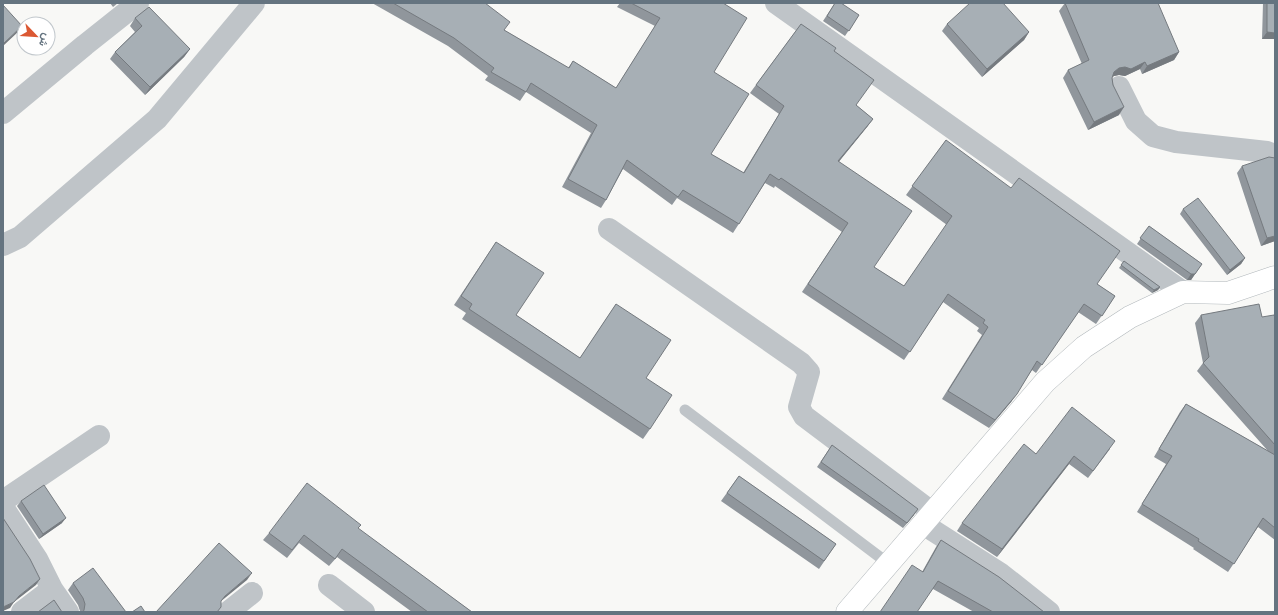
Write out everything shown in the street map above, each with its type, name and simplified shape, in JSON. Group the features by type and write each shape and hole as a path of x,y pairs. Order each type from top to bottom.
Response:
{"street":[{"path":"3,113 138,3"},
{"path":"3,245 20,237 157,118 254,3"},
{"path":"776,3 1183,292"},
{"path":"1119,87 1136,121 1152,136 1176,142 1267,152 1275,155"},
{"path":"609,230 801,362 809,372 799,407 804,416 928,519 1001,574 1048,612"},
{"path":"847,612 1045,382 1084,347 1130,317 1183,292 1228,293 1275,277"},
{"path":"3,501 99,436"},
{"path":"3,508 37,559 52,589 68,612"},
{"path":"329,585 364,612"},
{"path":"22,612 52,589"},
{"path":"228,612 252,593"}],"lane":[{"path":"685,410 889,564"}],"building":[{"path":"393,3 485,3 510,22 504,30 569,68 573,61 616,88 660,18 631,3 723,3 747,18 714,72 749,94 711,154 744,173 784,106 756,85 801,24 836,48 834,51 874,80 856,105 873,119 838,161 912,211 874,267 904,286 952,216 912,186 946,140 1011,188 1019,178 1120,251 1097,284 1115,296 1102,316 1084,304 1042,365 1037,361 1017,394 995,420 948,391 988,327 983,323 985,320 948,294 910,352 808,284 848,223 781,178 779,180 770,174 739,224 683,190 678,197 627,160 606,200 568,179 597,125 531,83 526,92 491,72 494,68 454,38"},
{"path":"835,3 841,3 859,15 849,31 827,16"},
{"path":"970,3 1003,3 1029,32 987,69 947,24"},
{"path":"1065,3 1158,3 1179,52 1147,66 1145,62 1131,69 1125,67 1119,68 1114,72 1112,78 1113,85 1124,107 1094,122 1068,70 1089,60"},
{"path":"1267,3 1275,3 1275,33 1267,32"},
{"path":"3,5 16,19 16,32 3,44"},
{"path":"149,7 190,49 150,87 115,52 142,26 135,18"},
{"path":"1269,157 1275,158 1275,236 1267,238 1242,166"},
{"path":"1198,198 1245,258 1230,270 1183,209"},
{"path":"1149,226 1202,264 1195,274 1191,274 1140,238"},
{"path":"496,242 544,273 516,315 580,358 616,304 671,340 646,378 672,395 650,429 469,309 472,304 461,296"},
{"path":"1124,261 1160,287 1154,290 1121,265"},
{"path":"1259,304 1262,317 1274,315 1275,318 1275,445 1203,363 1209,357 1201,315"},
{"path":"1186,404 1275,455 1275,528 1263,518 1234,564 1198,541 1199,539 1142,504 1172,456 1159,449"},
{"path":"1072,407 1115,441 1093,471 1074,456 1002,549 962,523 1024,444 1036,454"},
{"path":"832,445 918,509 907,523 821,462"},
{"path":"739,476 836,544 824,561 727,493"},
{"path":"307,483 361,525 358,528 472,612 428,612 342,549 335,559 304,535 292,550 269,533"},
{"path":"44,485 66,518 43,534 21,501"},
{"path":"3,518 30,559 40,579 14,602 3,607"},
{"path":"941,540 999,577 1044,612 993,612 938,581 917,612 880,612 912,565 923,572"},
{"path":"219,543 252,573 225,596 221,601 221,607 217,612 156,612"},
{"path":"93,568 126,612 83,612 85,604 83,598 73,583"},
{"path":"54,600 62,612 38,612"},
{"path":"141,606 145,612 132,612"}]}
